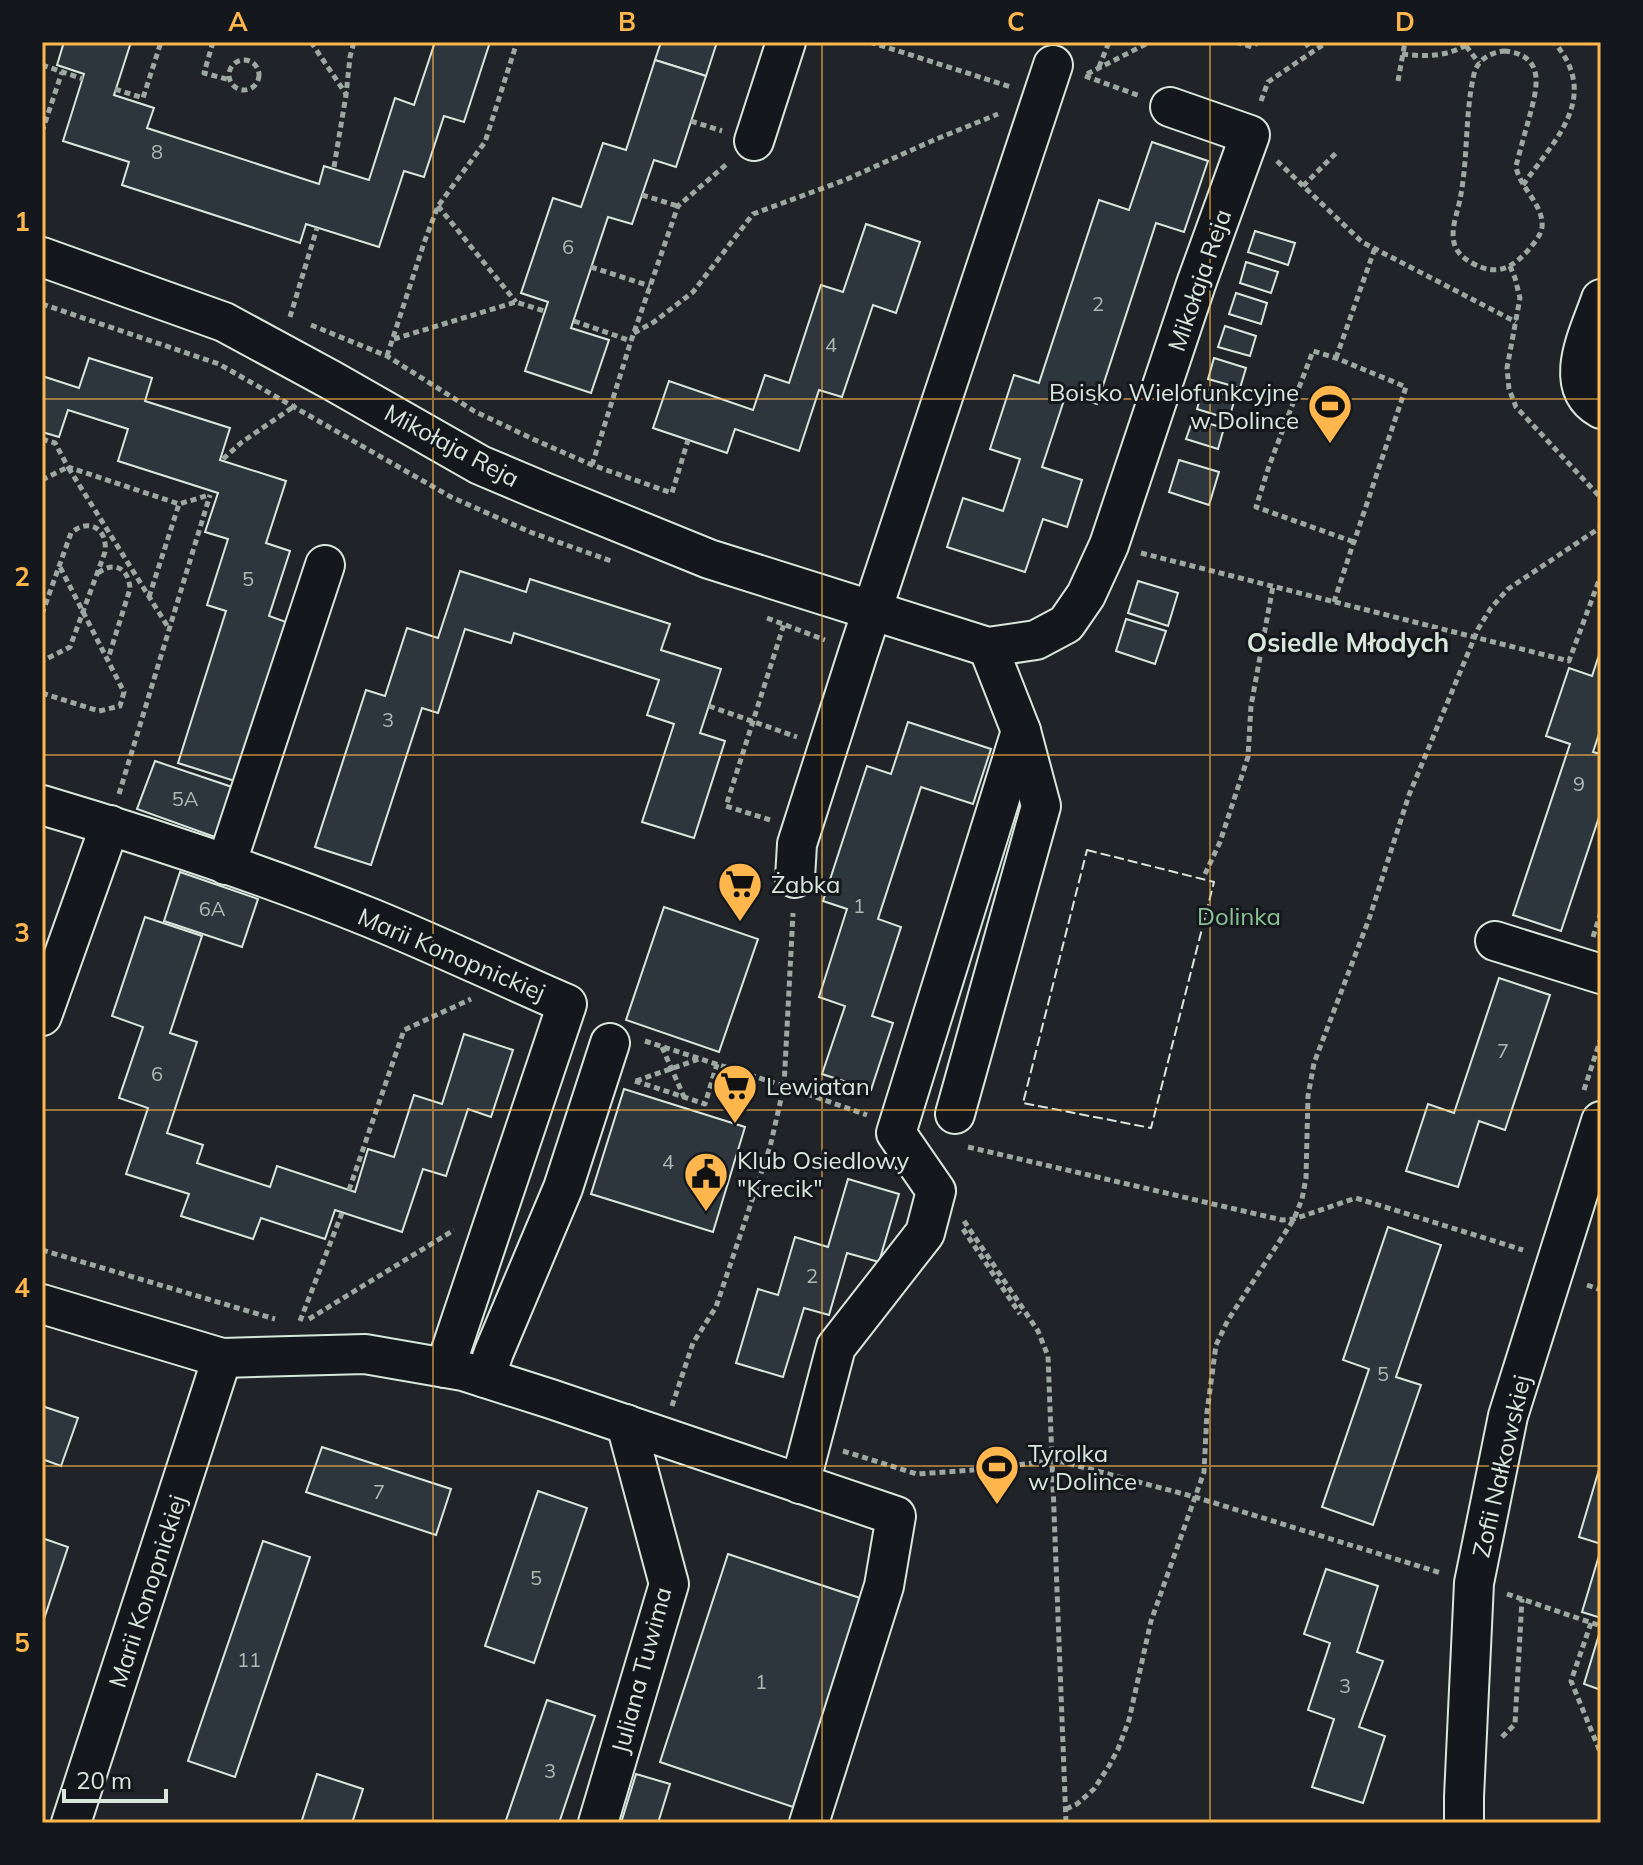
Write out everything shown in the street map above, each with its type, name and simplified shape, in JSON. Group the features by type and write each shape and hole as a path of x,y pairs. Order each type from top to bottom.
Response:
{"street":[{"path":"754,141 786,42"},
{"path":"795,878 797,844 1048,81"},
{"path":"1170,107 1250,135"},
{"name":"Mikołaja Reja","path":"42,257 224,322 480,465 544,492 709,559 988,647 1036,640 1066,624 1086,595 1109,545 1196,284 1250,135"},
{"path":"1601,299 1581,360 1580,377 1584,395 1601,409"},
{"path":"226,865 325,565"},
{"path":"960,1130 1041,806 1021,731 988,647"},
{"path":"800,1484 836,1347 925,1233 936,1191 896,1133 1021,731"},
{"name":"Marii Konopnickiej","path":"42,805 226,865 371,919 567,1004 445,1368"},
{"path":"42,1016 110,825"},
{"path":"1495,941 1601,974"},
{"path":"485,1378 616,1065"},
{"name":"Zofii Nałkowskiej","path":"1464,1823 1460,1578 1601,1121"},
{"path":"42,1304 222,1358 365,1354 445,1368 626,1424 896,1516 884,1586 809,1823"},
{"name":"Marii Konopnickiej","path":"71,1823 222,1358"},
{"name":"Juliana Tuwima","path":"598,1823 669,1584 626,1424"}],"path":[{"path":"115,89 143,98 161,42"},
{"path":"213,42 204,73 247,90 258,80 258,70 252,63 243,60 231,67 230,81"},
{"path":"311,42 346,95"},
{"path":"334,167 354,42"},
{"path":"387,356 438,206 485,142 517,42"},
{"path":"870,42 1048,81"},
{"path":"1099,68 1109,42"},
{"path":"1131,92 1084,76 1150,42"},
{"path":"1236,42 1252,47 1258,42"},
{"path":"1305,42 1312,52"},
{"path":"1327,42 1268,82 1250,135 1362,242 1516,322"},
{"path":"1398,81 1405,42"},
{"path":"1523,185 1561,131 1575,97 1569,63 1554,42"},
{"path":"1402,54 1443,55 1468,44 1479,63"},
{"path":"1495,52 1514,52 1529,60 1537,76 1536,93 1516,166 1523,185 1538,209 1542,225 1535,242 1522,258 1499,270 1480,267 1458,252 1454,222 1460,200 1473,79 1479,63 1495,52"},
{"path":"42,65 83,79"},
{"path":"42,132 62,72"},
{"path":"634,333 693,292 753,214 845,180 934,140 1048,81"},
{"path":"592,465 678,206 754,141"},
{"path":"1303,186 1336,153"},
{"path":"642,195 678,206"},
{"path":"438,206 516,302 544,311"},
{"path":"290,317 317,228"},
{"path":"1336,358 1375,248"},
{"path":"1510,266 1520,298 1507,368 1509,389 1516,407 1601,498"},
{"path":"591,267 650,286"},
{"path":"393,339 516,302"},
{"path":"277,312 387,356 474,411 535,440 592,465 672,493 688,440"},
{"path":"574,321 631,341"},
{"path":"1334,602 1406,387 1313,351 1256,507 1354,542"},
{"path":"223,459 242,442 331,380"},
{"path":"42,439 55,443 169,628"},
{"path":"42,480 68,467 179,504 210,495 110,825"},
{"path":"149,597 179,504"},
{"path":"42,614 71,533 77,527 93,526 103,533 105,552 70,647 42,661"},
{"path":"1066,1809 1094,1789 1118,1749 1129,1720 1151,1621 1204,1472 1207,1412 1216,1345 1228,1320 1294,1219 1302,1199 1306,1178 1308,1096 1314,1063 1369,919 1409,795 1475,638 1491,608 1508,589 1601,527"},
{"path":"1109,545 1569,661 1601,575"},
{"path":"42,693 99,711 120,706 124,692 59,565"},
{"path":"94,578 109,567 117,567 129,578 130,589 108,660"},
{"path":"1205,874 1220,842 1248,757 1251,706 1273,586"},
{"path":"745,812 726,806 784,624"},
{"path":"709,706 772,728"},
{"path":"684,1369 693,1343 716,1307 770,1147 784,1086 795,878"},
{"path":"349,1190 404,1030 513,980"},
{"path":"661,1046 684,1097"},
{"path":"682,1053 840,1105"},
{"path":"616,1065 671,1068 700,1058"},
{"path":"616,1065 705,1104 717,1064"},
{"path":"960,1130 1282,1220 1294,1219 1356,1198 1524,1250"},
{"path":"342,1213 298,1326 461,1226 490,1235"},
{"path":"960,1216 1038,1331 1046,1349 1066,1823"},
{"path":"963,1229 1020,1314"},
{"path":"812,1441 917,1474 1063,1462 1195,1497 1460,1578 1601,1626"},
{"path":"1591,1623 1571,1681 1601,1754"}],"green space":[{"name":"Dolinka","path":"42,42 1601,42 1601,1823 42,1823"}],"building":[{"path":"64,42 131,42 114,95 154,108 147,128 319,184 324,166 369,180 395,98 414,105 435,42 490,42 464,122 444,116 424,177 404,171 379,247 306,224 300,243 122,185 129,162 63,141 84,74 57,65"},
{"path":"661,42 717,42 706,76 655,60"},
{"path":"655,60 706,76 676,167 654,160 632,224 608,217 571,328 609,340 591,393 525,371 548,302 521,293 553,198 581,207 603,143 626,150"},
{"path":"1152,142 1208,161 1184,232 1156,223 1097,404 1066,394 1042,467 1082,480 1067,527 1043,519 1025,572 947,547 963,498 1003,511 1020,459 990,449 1014,375 1039,383 1099,200 1129,210"},
{"path":"866,224 920,242 896,313 873,305 842,397 819,390 799,451 735,429 727,453 653,428 669,381 753,410 765,375 789,383 821,285 843,292"},
{"path":"1255,231 1295,243 1288,265 1248,252"},
{"path":"1246,262 1278,272 1271,293 1240,283"},
{"path":"1236,293 1267,303 1261,324 1229,314"},
{"path":"1225,326 1256,336 1250,356 1218,347"},
{"path":"89,358 152,378 145,401 230,428 220,460 286,481 266,543 290,551 269,616 289,623 238,782 178,763 226,611 207,605 228,539 205,532 218,493 118,461 128,429 68,410 59,437 42,432 42,376 79,388"},
{"path":"1214,358 1246,368 1240,388 1208,379"},
{"path":"1203,388 1235,398 1229,419 1197,409"},
{"path":"1193,419 1224,428 1218,449 1186,439"},
{"path":"1179,460 1219,472 1209,505 1169,492"},
{"path":"460,571 526,592 530,579 670,624 661,650 721,669 700,733 725,741 694,838 642,822 674,724 647,715 659,680 514,633 511,643 465,629 438,713 422,708 371,865 315,847 366,690 385,696 407,628 438,638"},
{"path":"1138,581 1178,593 1168,626 1128,613"},
{"path":"1126,619 1166,631 1155,664 1116,651"},
{"path":"1601,649 1601,728 1593,752 1601,754 1601,811 1561,931 1513,915 1570,744 1546,736 1569,668 1592,676"},
{"path":"908,722 991,749 973,804 921,787 878,919 901,927 872,1016 893,1023 871,1090 822,1074 845,1006 819,997 847,909 823,901 867,766 891,774"},
{"path":"155,761 232,787 215,837 137,809"},
{"path":"180,872 258,899 242,947 164,921"},
{"path":"664,907 758,939 719,1052 626,1020"},
{"path":"145,917 202,936 170,1033 197,1042 167,1133 203,1145 197,1163 270,1187 277,1166 355,1192 368,1149 394,1157 414,1095 442,1104 464,1034 513,1050 491,1117 468,1109 446,1176 423,1169 402,1232 335,1210 325,1239 261,1218 253,1239 181,1216 189,1194 126,1174 148,1108 119,1098 143,1027 112,1016"},
{"path":"1499,978 1550,995 1505,1130 1479,1121 1458,1187 1406,1171 1428,1104 1454,1113"},
{"path":"624,1089 745,1127 713,1232 591,1194"},
{"path":"848,1179 899,1194 879,1262 847,1253 829,1315 804,1308 783,1377 736,1363 758,1289 778,1295 795,1237 828,1247"},
{"path":"1388,1227 1441,1245 1396,1377 1421,1385 1373,1525 1322,1507 1369,1369 1343,1360"},
{"path":"42,1406 78,1418 61,1466 42,1459"},
{"path":"322,1447 451,1489 436,1535 306,1492"},
{"path":"1601,1463 1601,1544 1579,1537"},
{"path":"538,1491 587,1508 534,1663 485,1646"},
{"path":"42,1538 68,1547 42,1625"},
{"path":"263,1541 310,1557 235,1777 188,1761"},
{"path":"1601,1549 1601,1618 1582,1612"},
{"path":"728,1554 863,1599 793,1807 660,1762"},
{"path":"1326,1569 1378,1586 1357,1652 1383,1661 1359,1727 1385,1736 1363,1803 1312,1787 1334,1719 1308,1710 1330,1643 1304,1634"},
{"path":"1601,1628 1601,1690 1584,1684"},
{"path":"547,1700 595,1716 559,1823 505,1823"},
{"path":"317,1774 363,1789 352,1823 301,1823"},
{"path":"636,1774 670,1784 658,1823 621,1823"}],"fence":[{"path":"1087,850 1214,882 1151,1128 1023,1103 1087,850"}],"place":[{"name":"Boisko Wielofunkcyjne w Dolince","path":"1330,445"},
{"name":"Żabka","path":"740,923"},
{"name":"Lewiatan","path":"735,1125"},
{"name":"Klub Osiedlowy \"Krecik\"","path":"706,1213"},
{"name":"Tyrolka w Dolince","path":"997,1506"}],"district":[{"name":"Osiedle Młodych","path":"1348,642"}]}
